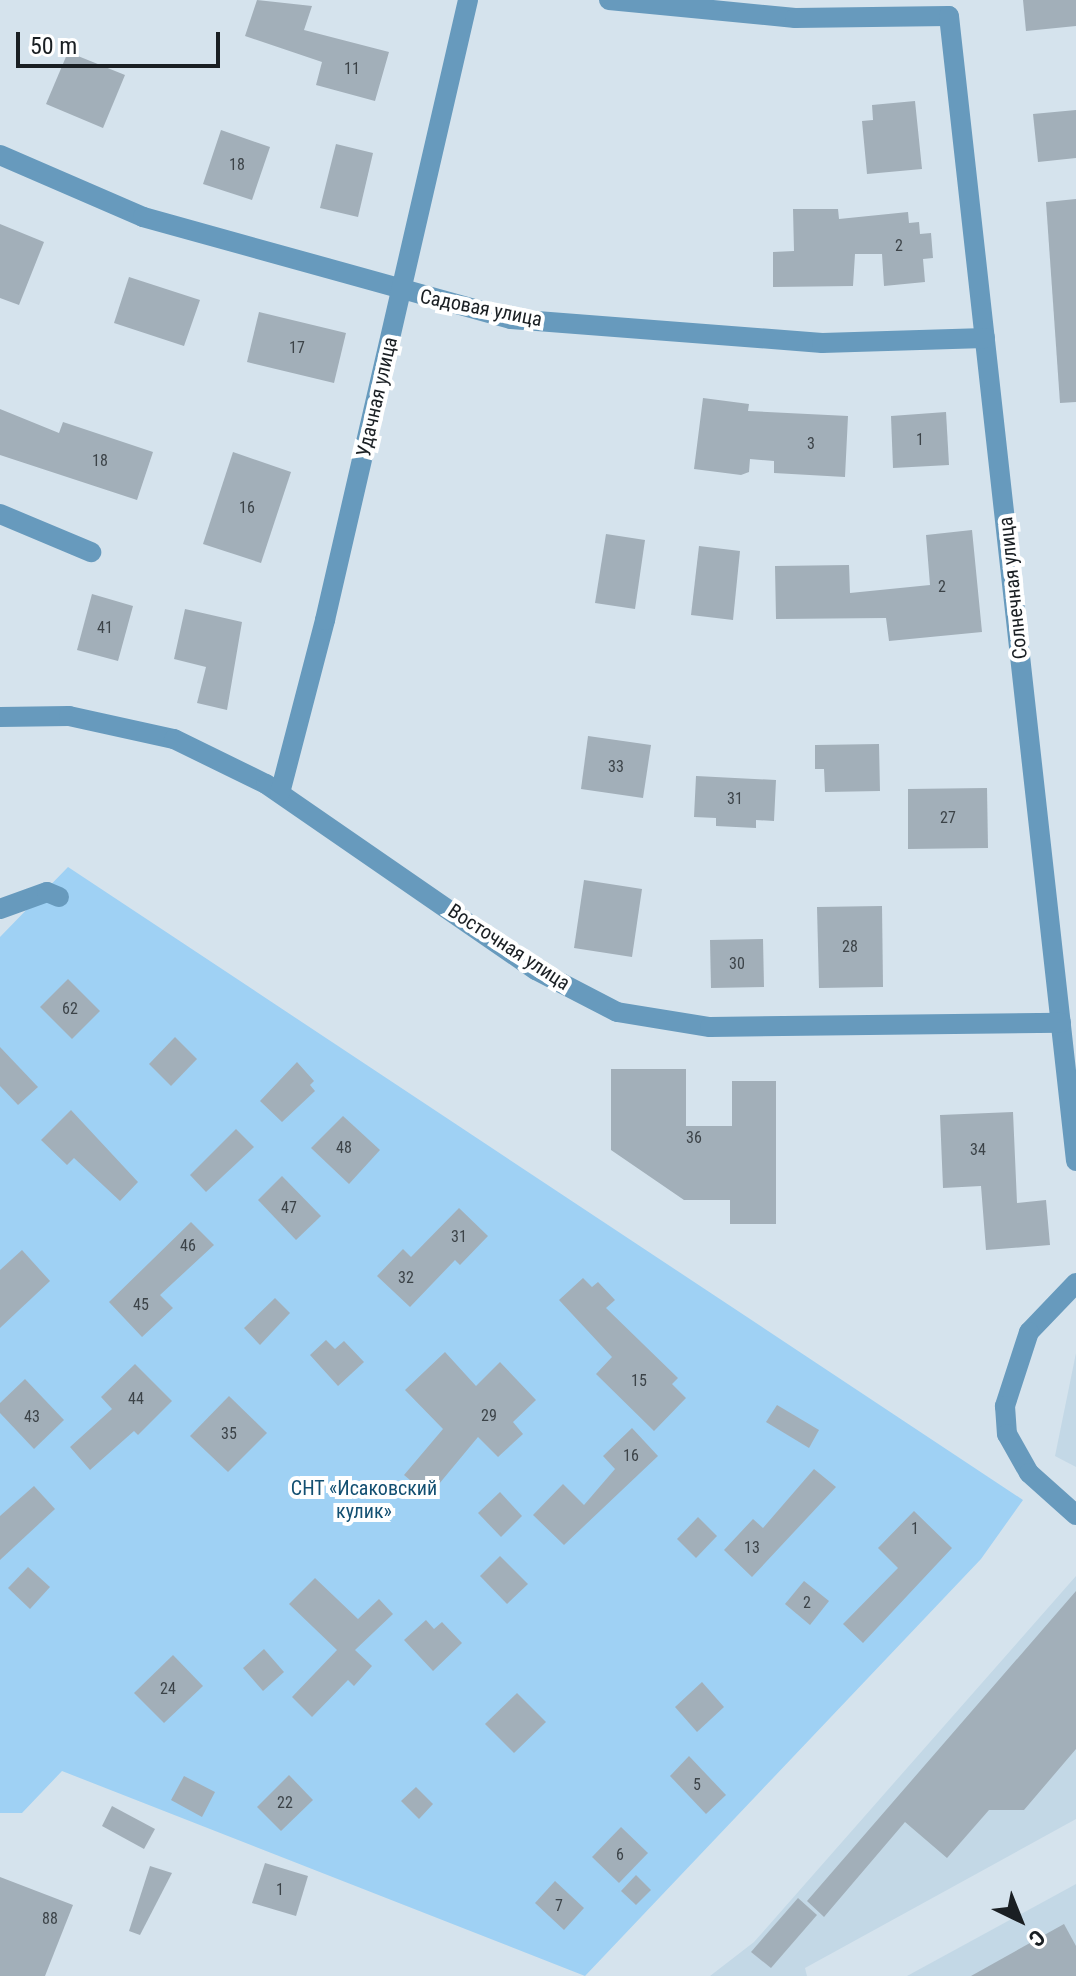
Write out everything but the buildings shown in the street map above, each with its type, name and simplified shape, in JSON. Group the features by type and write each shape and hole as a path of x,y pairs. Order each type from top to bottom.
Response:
{"street":[{"name":"Удачная улица","path":"280,793 468,0"},
{"name":"Солнечная улица","path":"609,0 795,18 949,16 1076,1161"},
{"name":"Садовая улица","path":"0,155 143,217 401,292 511,319 822,343 985,338"},
{"path":"0,514 91,552"},
{"name":"Восточная улица","path":"0,717 69,716 174,739 280,793 536,970 617,1012 710,1027 1061,1023"},
{"path":"0,909 47,892 59,897"},
{"path":"1076,1283 1029,1332 1005,1406 1007,1434 1029,1473 1076,1515"}],"shaded area":[{"path":"1076,1353 1076,1467 1055,1456"},
{"path":"1076,1576 1076,1819 805,1968 807,1976 710,1976 754,1942"},
{"path":"1076,1884 1076,1976 907,1976"}],"green space":[{"name":"СНТ «Исаковский кулик»","path":"68,867 1023,1500 981,1559 585,1976 62,1771 22,1813 0,1813 0,937"}]}
